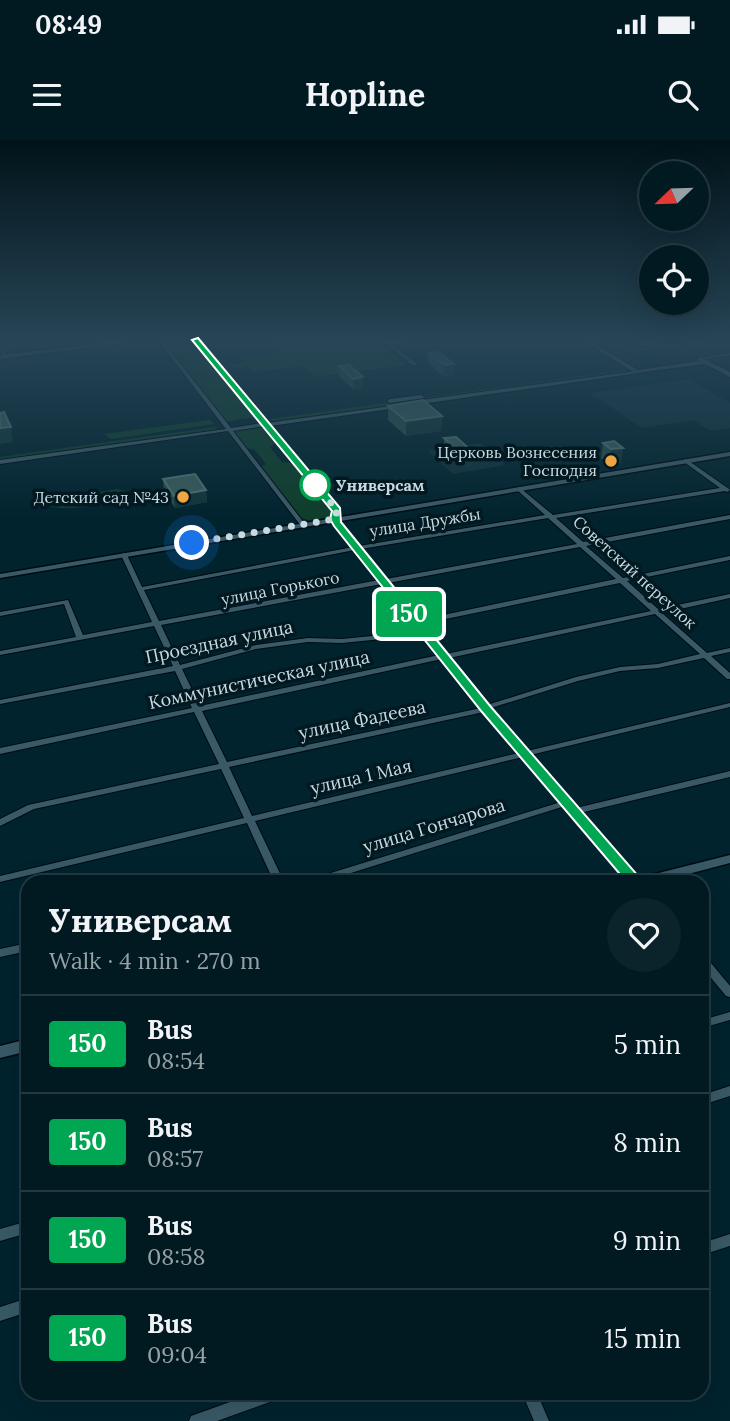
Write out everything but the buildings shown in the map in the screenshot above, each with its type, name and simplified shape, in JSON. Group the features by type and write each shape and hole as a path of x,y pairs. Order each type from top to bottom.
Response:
{"main road":[{"path":"665,875 730,859"},
{"path":"0,1052 21,1047"}],"street":[{"path":"205,400 303,524"},
{"path":"244,400 337,510 335,519 356,548 486,709 631,875"},
{"path":"0,456 421,400"},
{"path":"0,461 225,427"},
{"path":"0,576 730,454"},
{"path":"686,461 727,488"},
{"name":"улица Дружбы","path":"141,589 356,548 727,488"},
{"name":"Советский переулок","path":"519,489 730,677"},
{"name":"улица Горького","path":"0,653 730,517"},
{"path":"124,555 276,875"},
{"name":"Проездная улица","path":"0,702 177,668 256,647 307,640 342,641 382,637 424,621 730,558"},
{"name":"Коммунистическая улица","path":"0,751 730,596"},
{"path":"0,614 65,601 81,639"},
{"name":"улица Фадеева","path":"0,823 31,807 486,709 491,705 576,679 730,650"},
{"name":"улица 1 Мая","path":"0,879 730,705"},
{"path":"575,811 730,774"},
{"name":"улица Гончарова","path":"334,875 566,803"},
{"path":"0,953 21,948"},
{"path":"709,968 730,993"},
{"path":"709,1022 730,1016"},
{"path":"709,1098 730,1091"},
{"path":"0,1235 21,1229"},
{"path":"709,1247 730,1240"},
{"path":"0,1314 21,1307"},
{"path":"196,1421 256,1400"},
{"path":"532,1400 542,1421"}],"shaded area":[{"path":"600,400 724,400 730,403 730,428 711,431 693,420 642,428"},
{"path":"480,443 506,465 453,474 428,451"}],"green space":[{"path":"207,400 240,400 254,416 254,417 224,422"},
{"path":"409,400 432,400 273,422 270,419"},
{"path":"210,420 214,424 111,439 104,434"},
{"path":"260,426 275,443 270,447 282,462 292,463 333,512 332,516 311,521 301,518 260,467 266,464 254,449 245,448 231,430"},
{"path":"215,427 217,430 0,461 0,457"},
{"path":"117,489 127,491 130,495 89,506 64,508 48,505 51,500"}],"bus line":[{"name":"150","path":"245,400 337,510 337,523 418,625 486,709 629,875"}],"place":[{"name":"Церковь Вознесения Господня","path":"611,461"},
{"name":"Универсам","path":"315,485"},
{"name":"Детский сад №43","path":"183,497"}],"route":[{"path":"192,543 335,519 337,510 311,480 315,485"}]}
